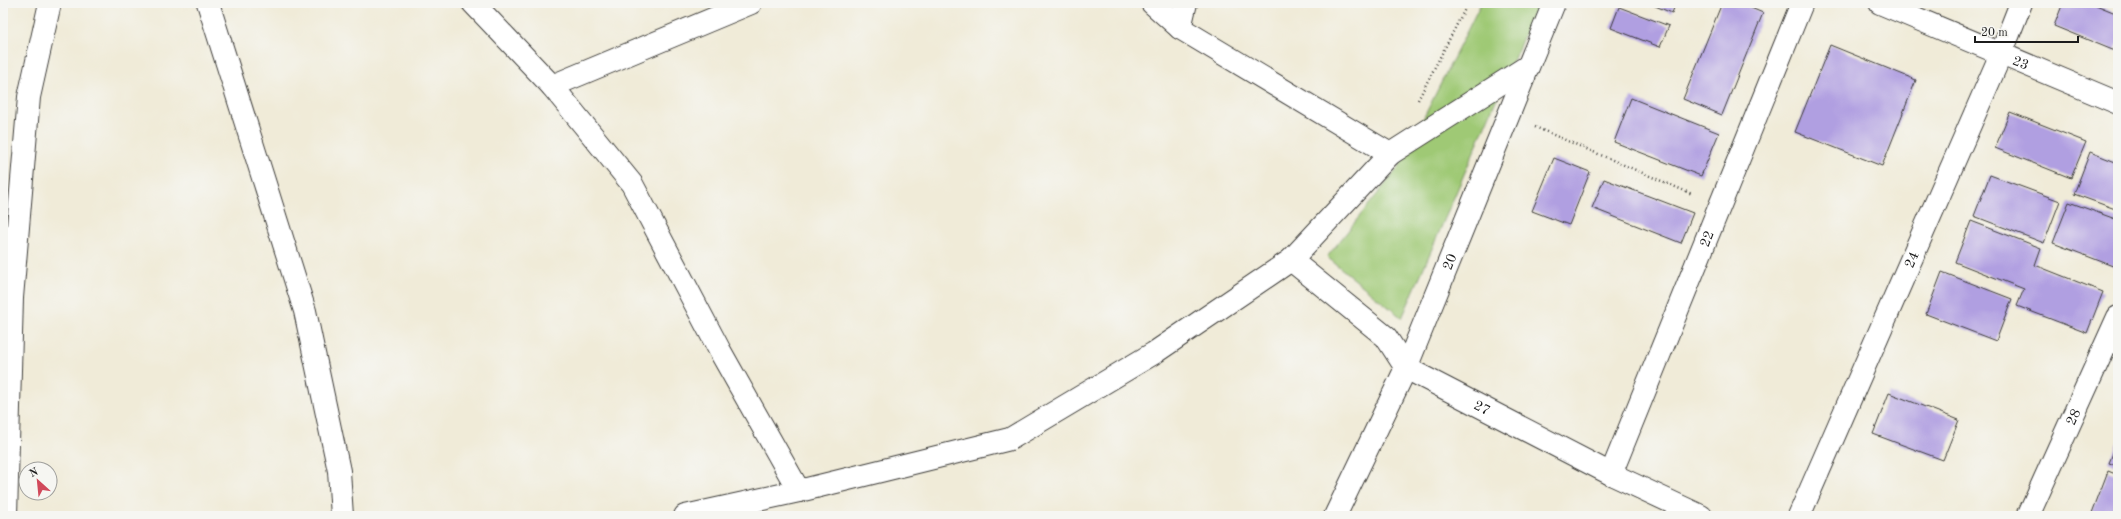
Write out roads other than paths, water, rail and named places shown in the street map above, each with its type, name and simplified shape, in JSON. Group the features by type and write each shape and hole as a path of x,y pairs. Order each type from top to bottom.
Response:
{"street":[{"path":"6,516 8,299 29,97 50,3"},
{"path":"208,3 305,312 339,472 342,516"},
{"path":"473,3 552,86 632,184 720,351 798,491"},
{"path":"552,86 751,3"},
{"path":"1152,3 1180,28 1390,154"},
{"path":"1180,28 1186,3"},
{"name":"20","path":"1335,516 1406,368 1507,115 1554,3"},
{"name":"22","path":"1611,474 1802,3"},
{"name":"23","path":"1880,3 2118,103"},
{"name":"24","path":"1799,516 2001,54 2021,3"},
{"path":"685,516 798,491 1010,439 1154,353 1291,260 1390,154 1528,66"},
{"name":"27","path":"1291,260 1386,337 1406,368 1611,474 1701,516"},
{"name":"28","path":"2028,516 2118,317"}]}
